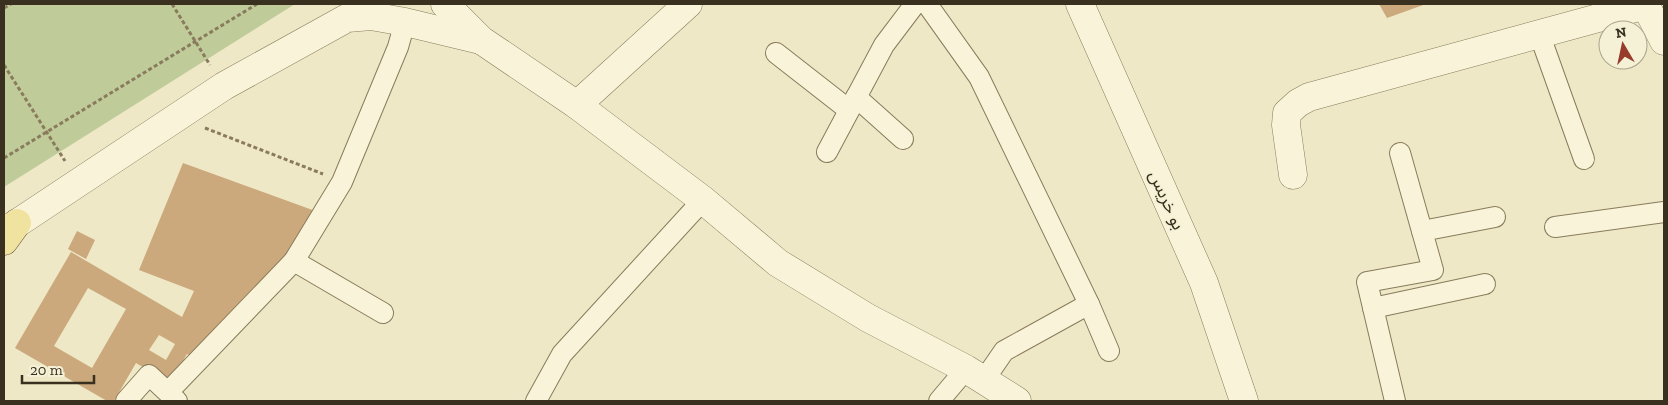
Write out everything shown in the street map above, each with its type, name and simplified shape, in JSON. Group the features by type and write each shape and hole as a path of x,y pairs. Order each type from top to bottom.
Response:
{"street":[{"path":"446,4 480,40 577,105 703,200 778,263 868,318 975,374 1017,401"},
{"path":"577,105 688,4"},
{"path":"827,152 884,45 915,4"},
{"path":"927,4 979,77 1089,304 1109,351"},
{"name":"بو خريس","path":"1080,4 1204,283 1244,401"},
{"path":"1293,175 1286,125 1287,113 1298,103 1309,97 1646,4 1664,41"},
{"path":"7,231 224,86 343,11 405,22 480,40"},
{"path":"126,401 149,375 173,397 294,261 342,182 398,47 405,22"},
{"path":"1539,33 1584,159"},
{"path":"776,53 903,139"},
{"path":"1395,401 1366,282 1433,270 1400,153"},
{"path":"536,401 562,354 703,200"},
{"path":"1555,227 1664,212"},
{"path":"1422,231 1495,217"},
{"path":"294,261 383,313"},
{"path":"1373,308 1485,284"},
{"path":"939,401 1004,351 1089,304"}],"path":[{"path":"4,8 11,4"},
{"path":"172,4 224,86"},
{"path":"4,158 257,4"},
{"path":"4,65 79,182"},
{"path":"196,125 342,182"}],"green space":[{"path":"4,4 295,4 4,187"}],"building":[{"path":"1379,4 1426,4 1387,18"},
{"path":"183,163 318,212 293,260 216,336 211,333 196,359 187,354 170,383 136,363 114,401 107,401 15,348 71,252 182,317 194,291 139,270","holes":["88,288 126,309 92,368 54,346","159,335 175,344 166,360 149,350"]},
{"path":"77,231 95,240 86,259 68,249"}]}
